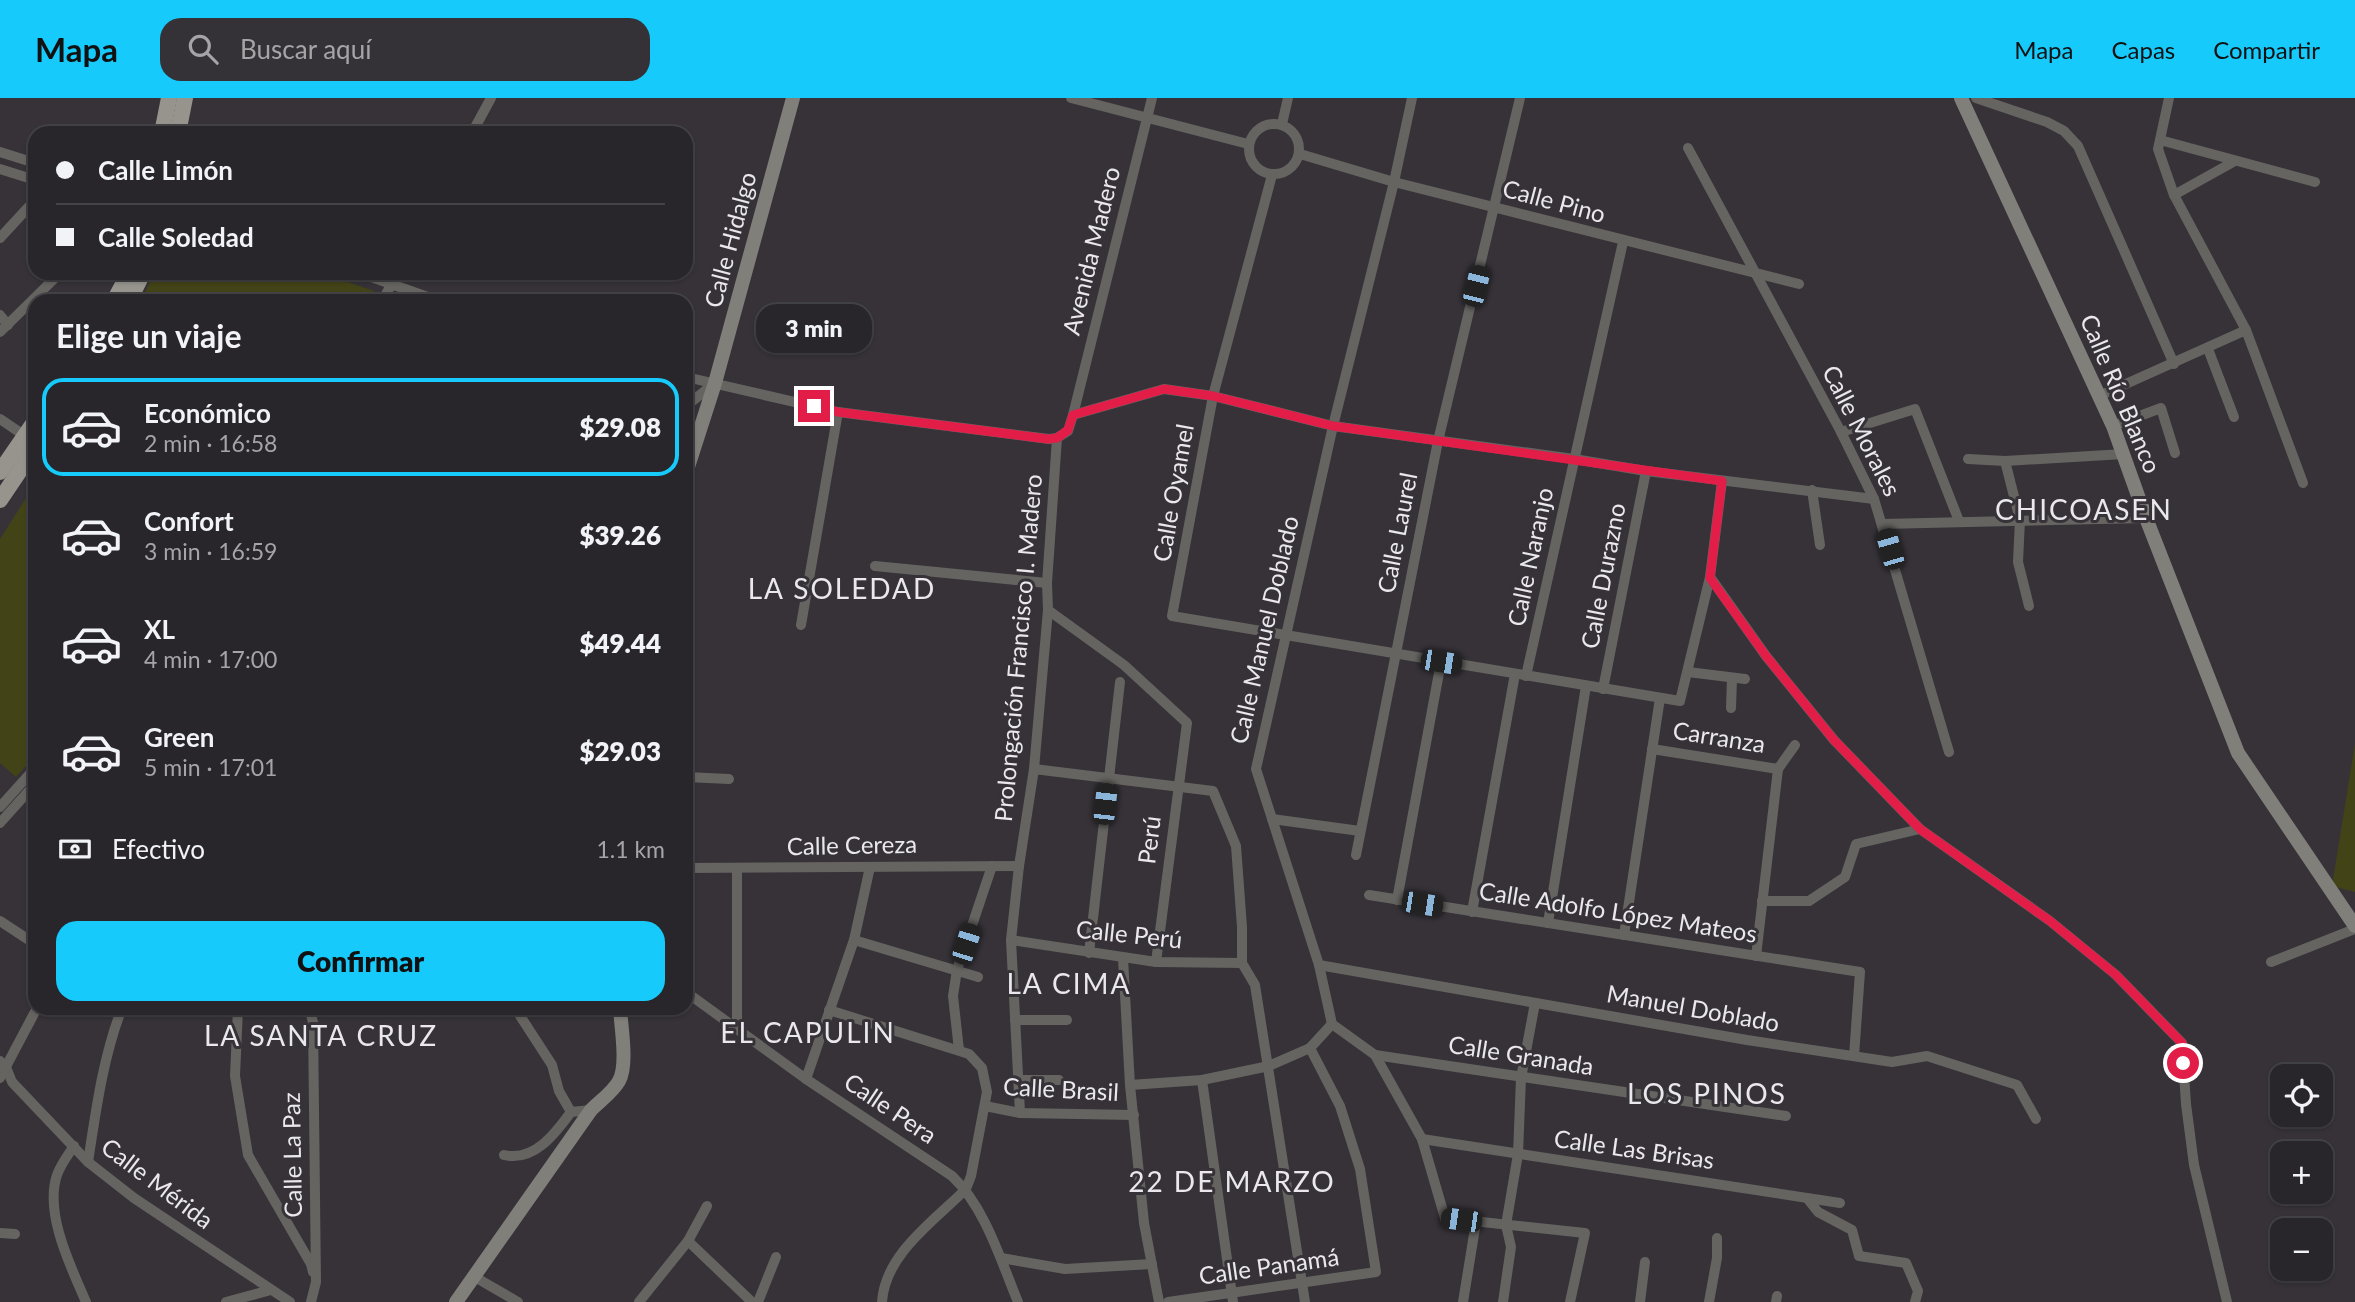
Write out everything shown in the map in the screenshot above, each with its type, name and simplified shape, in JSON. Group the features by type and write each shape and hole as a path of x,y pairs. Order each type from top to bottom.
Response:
{"main road":[{"path":"163,126 169,98"},
{"path":"179,126 185,98"},
{"path":"0,472 28,445"},
{"path":"0,500 28,448"}],"street":[{"path":"476,126 491,98"},
{"name":"Calle Hidalgo","path":"693,451 715,383 793,98"},
{"path":"1071,98 1248,144"},
{"name":"Avenida Madero","path":"1073,415 1152,98"},
{"path":"1282,124 1288,98"},
{"name":"Calle Manuel Doblado","path":"1330,1026 1320,965 1256,769 1333,426 1394,182 1412,98"},
{"name":"Calle Laurel","path":"1356,855 1438,441 1520,98"},
{"name":"Calle Río Blanco","path":"1961,98 2113,426 2146,519 2238,753 2355,928"},
{"path":"1976,98 2047,122 2064,131 2078,146 2174,364"},
{"path":"2169,98 2158,149 2174,195 2246,330 2303,483"},
{"path":"1282,124 1296,136 1300,154 1290,170 1272,176 1253,165 1248,144 1261,127 1282,124"},
{"path":"2160,140 2315,182"},
{"name":"Calle Morales","path":"1688,148 1841,432 1874,499 1949,752"},
{"path":"0,152 28,161"},
{"name":"Calle Pino","path":"1300,154 1394,182 1623,242 1799,284"},
{"path":"2174,195 2235,160"},
{"path":"0,169 28,178"},
{"name":"Calle Oyamel","path":"1272,176 1213,396 1172,616 1286,636"},
{"path":"0,238 28,208"},
{"name":"Calle Naranjo","path":"1472,912 1520,675 1574,459 1623,242"},
{"path":"39,294 53,280"},
{"path":"380,280 420,294"},
{"path":"386,294 394,280"},
{"path":"0,315 4,329 28,305"},
{"path":"2099,396 2246,330"},
{"path":"2208,349 2234,417"},
{"path":"693,378 838,412 1048,439 1057,438 1068,430 1073,415 1164,389 1213,396 1333,426 1646,471 1874,499"},
{"path":"693,400 715,383"},
{"path":"2113,426 2161,408 2175,453"},
{"path":"1841,432 1915,409 1959,521"},
{"path":"801,625 838,412"},
{"path":"0,419 28,438"},
{"name":"Prolongación Francisco I. Madero","path":"1020,1113 1011,940 1034,769 1048,610 1047,583 1057,438"},
{"path":"1968,459 2005,461 2124,454"},
{"path":"2005,461 2020,520 2018,562 2029,606"},
{"name":"Calle Durazno","path":"1603,689 1646,471"},
{"path":"1286,636 1681,701 1710,578 1722,481"},
{"path":"1812,490 1820,545"},
{"path":"1882,524 2146,519"},
{"path":"876,566 1047,583"},
{"path":"1710,578 1766,656 1834,740 1920,829 2060,929 2116,975 2182,1043 2194,1165 2227,1302"},
{"name":"Perú","path":"1048,610 1124,665 1187,723 1156,962"},
{"path":"1397,900 1441,662"},
{"path":"1688,673 1745,679"},
{"path":"1731,708 1732,678"},
{"path":"1089,953 1120,682"},
{"path":"1548,923 1586,686"},
{"path":"1624,935 1660,698"},
{"path":"1756,956 1778,769 1795,745"},
{"name":"Carranza","path":"1652,749 1778,769"},
{"path":"1034,769 1213,791 1236,846 1242,963 1255,985 1305,1302"},
{"path":"0,807 28,776"},
{"path":"693,777 729,779"},
{"path":"0,823 28,798"},
{"path":"1272,819 1360,831"},
{"path":"1762,901 1809,901 1845,877 1856,844 1920,829"},
{"path":"959,1050 953,996 957,970 992,866"},
{"name":"Calle Cereza","path":"693,868 1019,866"},
{"path":"806,1079 853,940 870,867"},
{"path":"737,868 737,1028"},
{"name":"Calle Adolfo López Mateos","path":"1368,895 1860,972 1854,1056"},
{"path":"0,921 28,939"},
{"path":"2271,962 2355,928"},
{"path":"853,940 978,976"},
{"name":"Calle Perú","path":"1011,940 1156,962 1242,963"},
{"name":"Calle Brasil","path":"1123,958 1130,1085 1144,1223 1159,1302"},
{"name":"Manuel Doblado","path":"1320,965 1892,1062 1927,1056 2017,1084 2036,1119"},
{"name":"Calle Pera","path":"693,997 806,1079 952,1176 966,1189"},
{"path":"1503,1302 1511,1247 1506,1225 1518,1154 1521,1078 1535,1003"},
{"path":"829,1010 969,1054 982,1068 987,1092 971,1176 966,1189 900,1253 883,1290 882,1302"},
{"path":"12,1082 0,1080 3,1064 33,1015"},
{"path":"88,1162 97,1098 120,1015"},
{"path":"238,1015 235,1076 248,1156 311,1264 316,1282"},
{"name":"Calle La Paz","path":"311,1015 316,1282 311,1302"},
{"path":"520,1015 552,1065 559,1091 571,1112"},
{"path":"456,1302 591,1110 617,1085 624,1062 621,1015"},
{"path":"1015,1020 1067,1020"},
{"path":"1130,1085 1202,1080 1269,1066 1312,1045 1330,1026 1375,1055 1422,1139 1445,1218 1585,1233 1570,1302"},
{"name":"Calle Panamá","path":"1168,1302 1232,1298 1301,1283 1376,1272 1360,1169 1340,1105 1312,1045"},
{"name":"Calle Granada","path":"1375,1055 1786,1116"},
{"name":"Calle Mérida","path":"3,1064 12,1082 88,1162 134,1198 290,1302"},
{"path":"1018,1080 1059,1080"},
{"path":"1202,1080 1232,1298"},
{"name":"Calle Brasil","path":"985,1106 1020,1113 1133,1115"},
{"path":"504,1156 516,1158 539,1149 571,1112 579,1109 591,1110"},
{"name":"Calle Las Brisas","path":"1422,1139 1840,1203"},
{"path":"74,1146 58,1172 54,1209 66,1254 86,1302"},
{"path":"966,1189 1002,1258 1018,1302"},
{"path":"1807,1198 1818,1212 1852,1230 1859,1256 1906,1263 1917,1291 1915,1302"},
{"path":"639,1302 688,1241 707,1206"},
{"path":"1463,1302 1476,1222"},
{"path":"0,1233 15,1234"},
{"path":"1709,1302 1717,1258 1717,1238"},
{"path":"688,1241 752,1302"},
{"path":"758,1302 776,1256"},
{"path":"1002,1258 1065,1269 1152,1264"},
{"path":"1640,1302 1645,1262"},
{"path":"473,1276 518,1302"},
{"path":"226,1302 271,1290"}],"shaded area":[{"path":"151,280 342,280 374,291 372,294 144,294"},
{"path":"28,495 28,764 16,777 0,763 0,539"},
{"path":"2355,743 2355,892 2332,886"}],"district":[{"name":"CHICOASEN","path":"2084,510"},
{"name":"LA SOLEDAD","path":"842,589"},
{"name":"LA CIMA","path":"1069,984"},
{"name":"EL CAPULIN","path":"808,1033"},
{"name":"LA SANTA CRUZ","path":"321,1036"},
{"name":"LOS PINOS","path":"1707,1094"},
{"name":"22 DE MARZO","path":"1232,1182"}],"route":[{"path":"814,406 838,412 1048,439 1057,438 1068,430 1073,415 1164,389 1213,396 1333,426 1722,481 1710,578 1766,656 1834,740 1920,829 2050,921 2116,975 2182,1043 2183,1063"}]}
